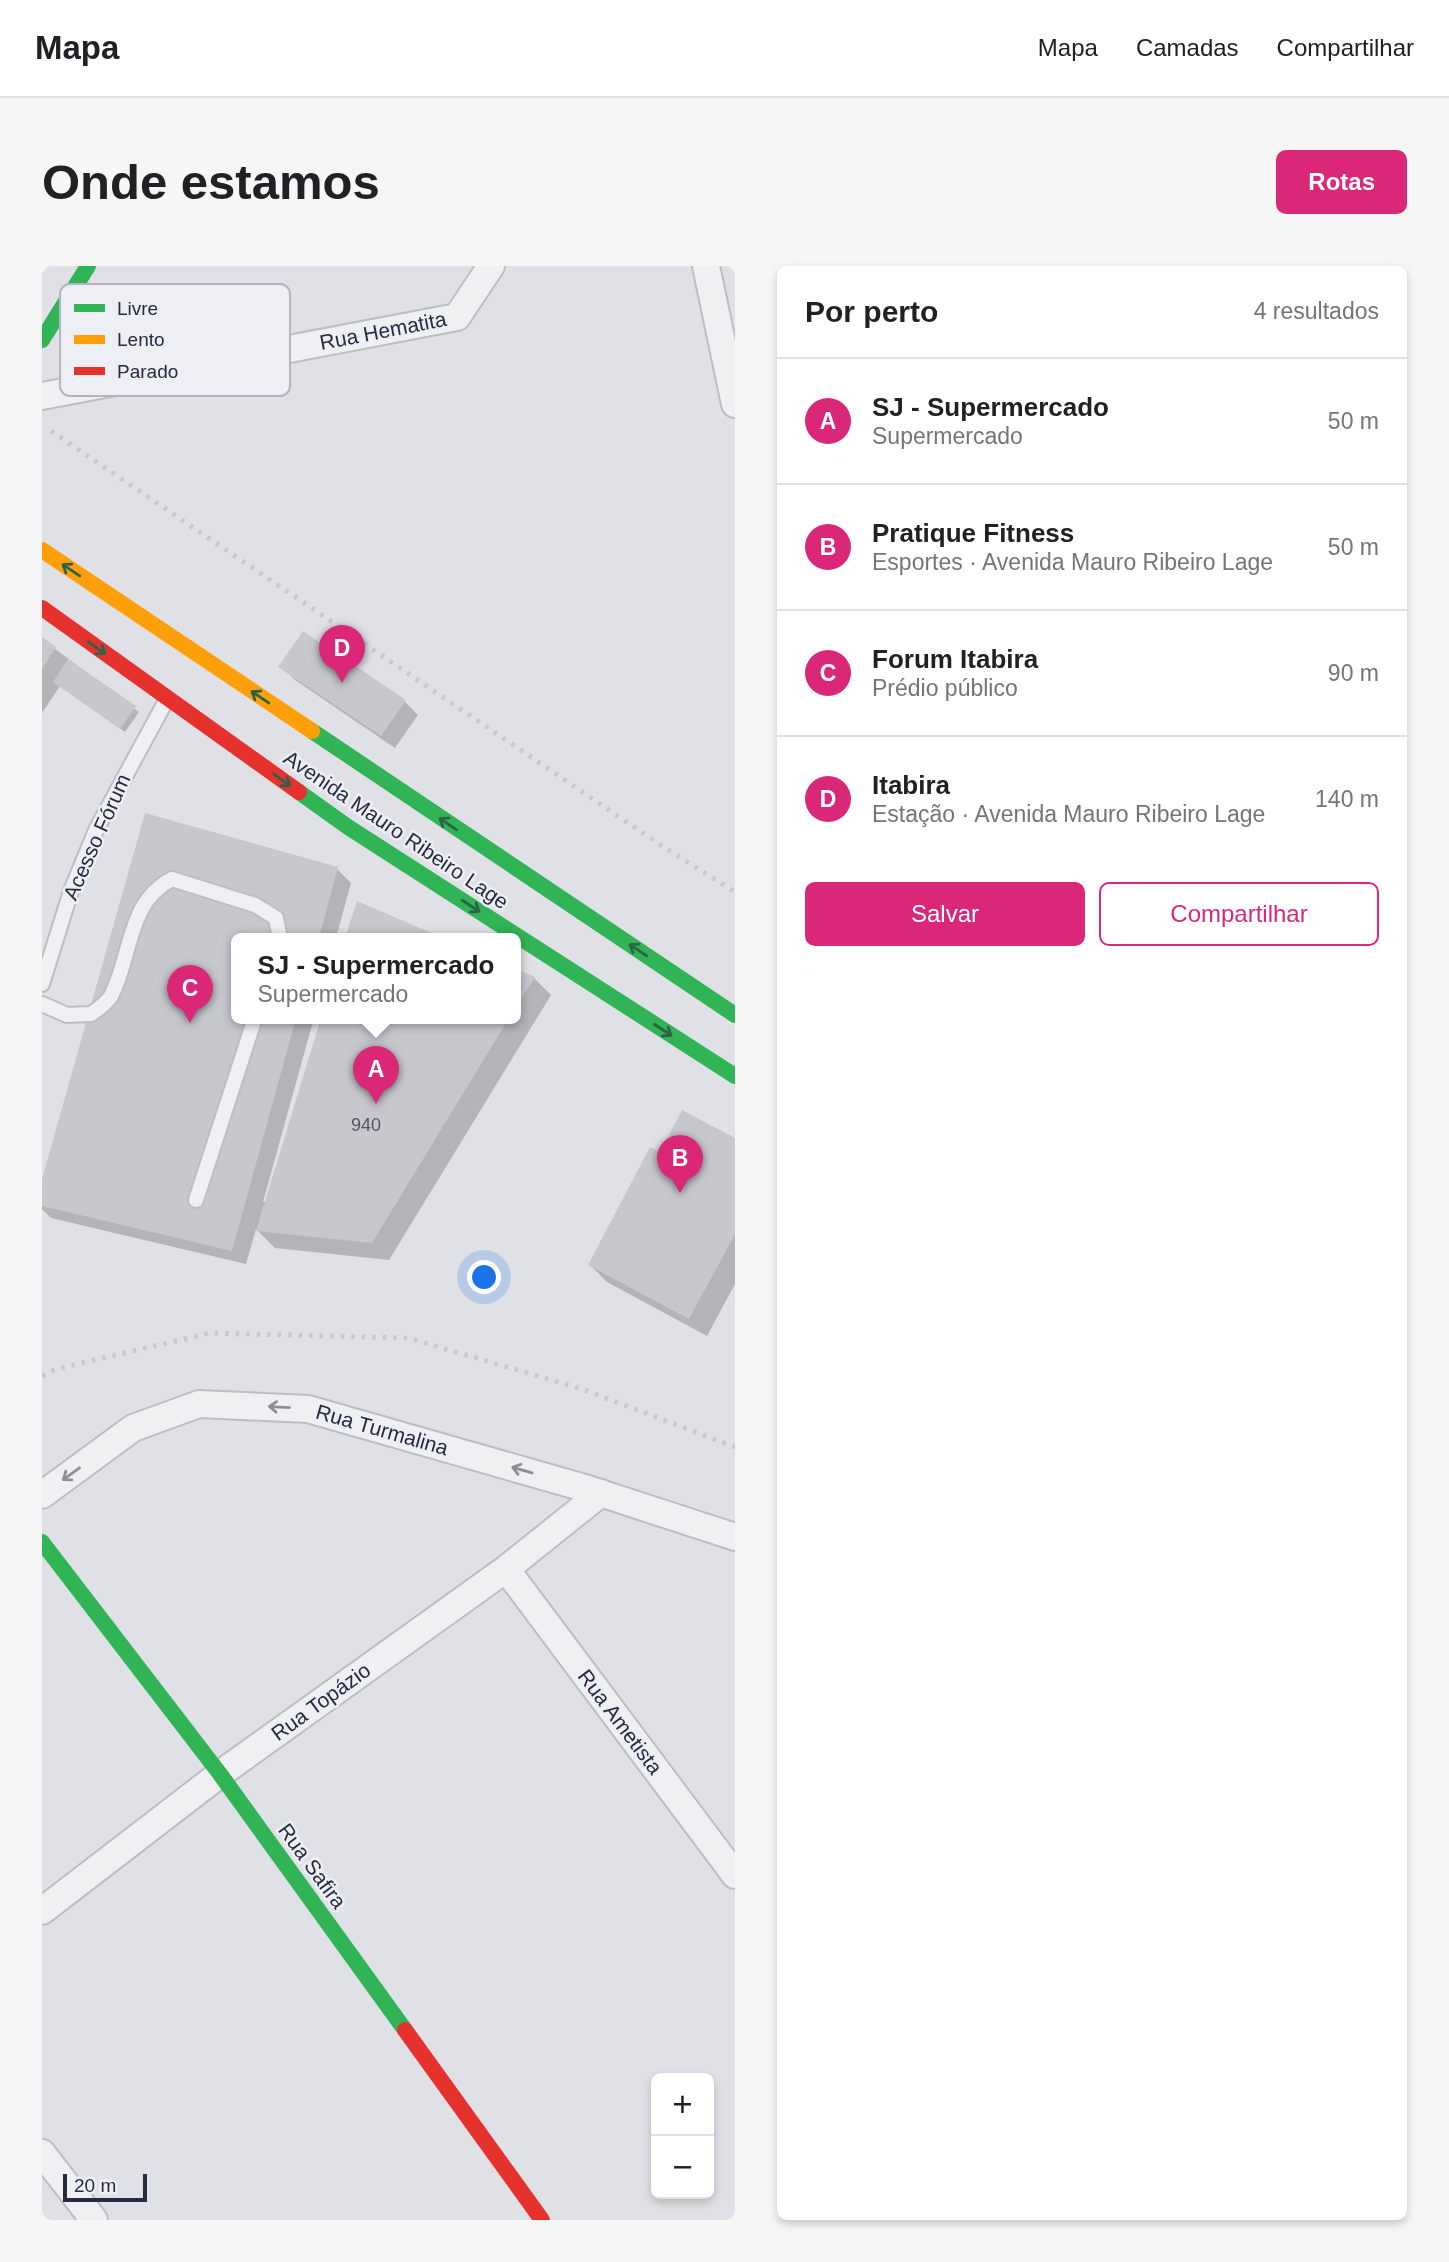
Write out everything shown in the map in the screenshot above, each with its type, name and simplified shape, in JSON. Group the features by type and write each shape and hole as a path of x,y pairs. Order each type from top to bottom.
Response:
{"street":[{"path":"77,284 88,266"},
{"name":"Rua Hematita","path":"290,349 457,317 491,266"},
{"path":"706,266 735,404"},
{"path":"42,340 60,311"},
{"name":"Rua Hematita","path":"42,396 60,393"},
{"name":"Avenida Mauro Ribeiro Lage","path":"42,550 735,1015"},
{"name":"Avenida Mauro Ribeiro Lage","path":"42,608 348,827 513,933"},
{"name":"Avenida Mauro Ribeiro Lage","path":"521,938 735,1076"},
{"name":"Rua Turmalina","path":"42,1495 133,1428 199,1404 308,1409 594,1491 735,1537"},
{"name":"Rua Topázio","path":"42,1911 220,1774 506,1569 594,1491"},
{"name":"Rua Safira","path":"42,1542 220,1774 542,2220"},
{"name":"Rua Ametista","path":"506,1569 735,1875"},
{"path":"42,2153 93,2220"}],"lane":[{"name":"Acesso Fórum","path":"42,984 71,891 97,828 167,698"},
{"path":"42,1004 67,1015 91,1014 110,998 142,904 155,888 172,879 256,905 276,918 279,933"},
{"path":"196,1200 253,1024"}],"building":[{"path":"303,631 406,700 381,736 278,667"},
{"path":"42,637 56,647 42,669"},
{"path":"68,659 136,706 120,729 53,682"},
{"path":"145,813 338,867 320,933 231,933 231,1024 294,1024 232,1251 42,1206 42,1179"},
{"path":"357,901 431,933 347,933"},
{"path":"521,971 535,977 521,999"},
{"path":"319,1024 505,1024 372,1243 256,1231"},
{"path":"682,1110 735,1138 735,1234 689,1319 588,1265 650,1147 660,1152"}],"railway":[{"path":"51,431 665,848 735,892"},
{"path":"42,1376 56,1369 210,1333 408,1338 582,1389 735,1447"}],"traffic: fast":[{"path":"77,284 88,266"},
{"path":"42,340 60,311"},
{"path":"312,731 735,1015"},
{"path":"299,792 348,827 513,933"},
{"path":"521,938 735,1076"},
{"path":"42,1542 220,1774 405,2030"}],"traffic: slow":[{"path":"42,550 312,731"}],"traffic: jam":[{"path":"42,608 299,792"},
{"path":"405,2030 542,2220"}],"place":[{"name":"Itabira","path":"342,683"},
{"name":"Forum Itabira","path":"190,1023"},
{"name":"SJ - Supermercado","path":"376,1104"},
{"name":"Pratique Fitness","path":"680,1193"}]}
